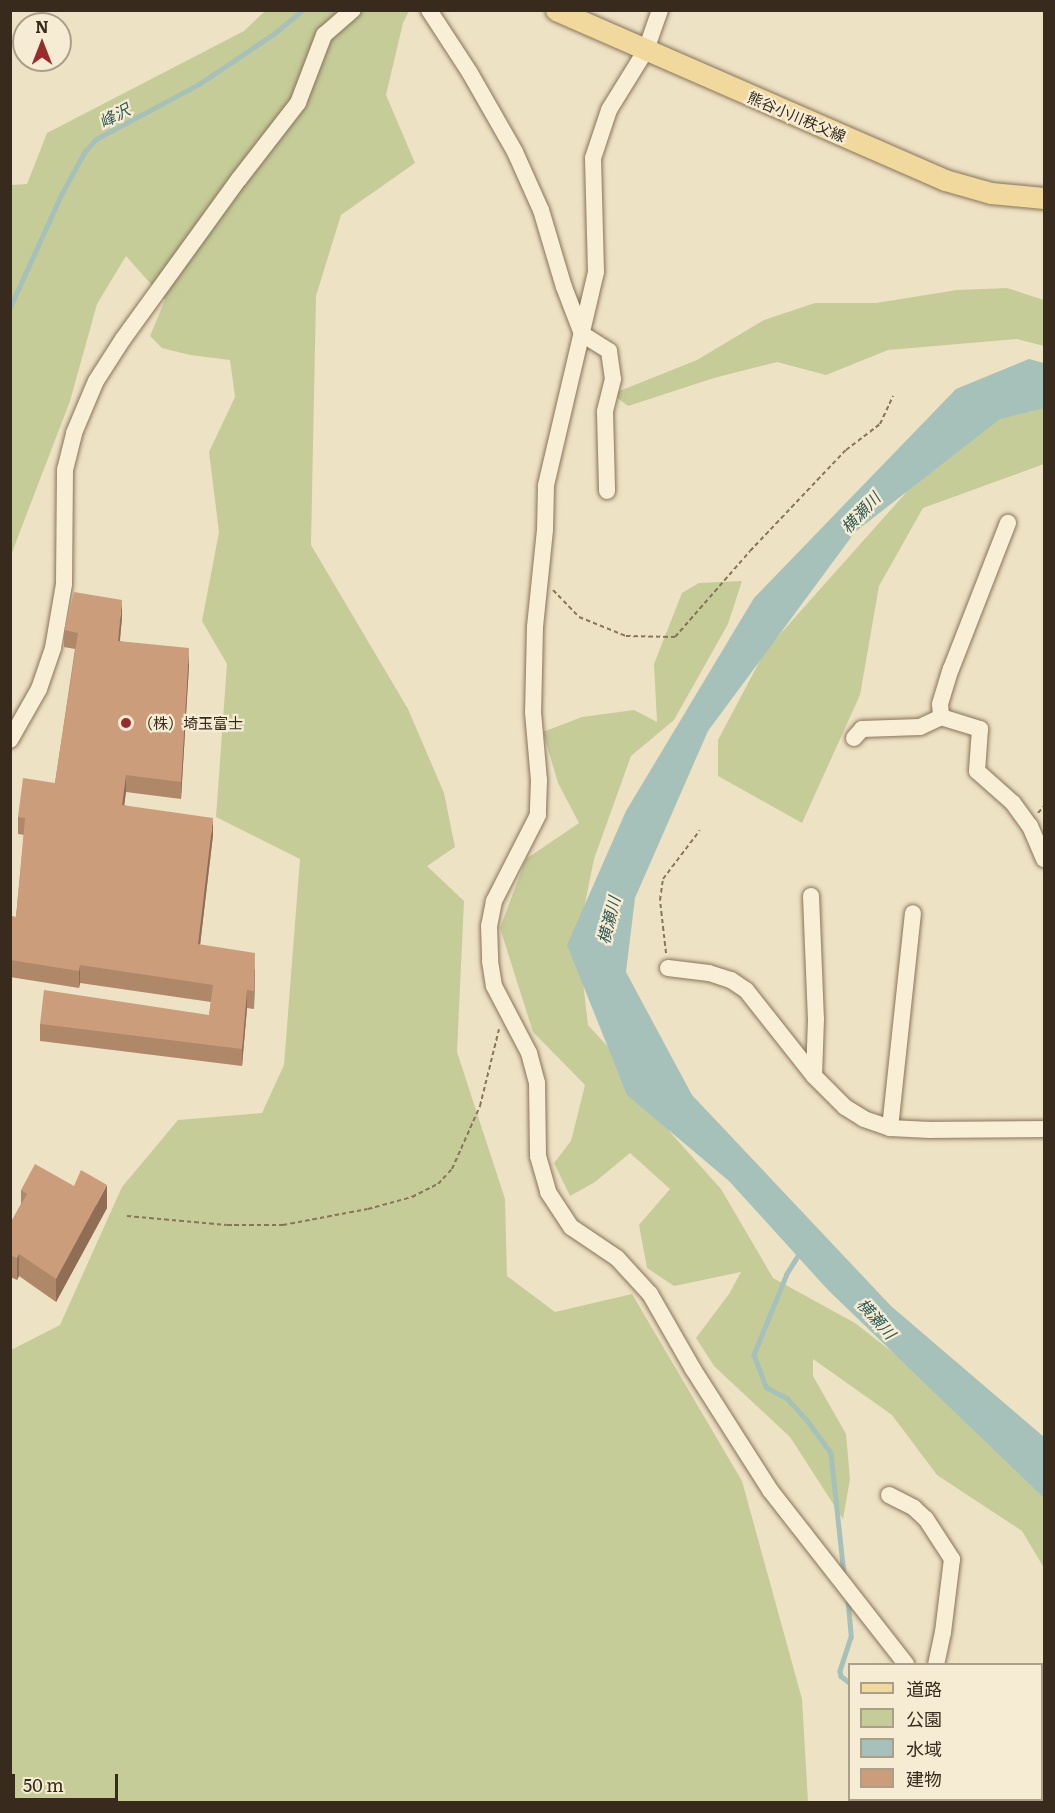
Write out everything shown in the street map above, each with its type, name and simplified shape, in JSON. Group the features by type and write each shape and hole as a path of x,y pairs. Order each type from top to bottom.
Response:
{"main road":[{"name":"熊谷小川秩父線","path":"556,10 945,180 991,193 1044,198"}],"street":[{"path":"10,740 39,689 53,648 64,584 65,470 74,433 96,381 123,339 239,179 298,103 324,35 353,10"},
{"path":"429,10 470,74 515,152 541,210 564,287 582,334 609,351 613,379 605,412 607,490"},
{"path":"660,10 646,50 609,110 593,158 596,272 546,486 541,576 535,627 533,712 539,780 538,815 494,901 489,926 494,986 529,1053 537,1083 538,1156 549,1192 571,1227 617,1258 650,1294 693,1369 770,1490 904,1663"},
{"path":"941,717 940,704 951,669 1008,523"},
{"path":"854,738 862,729 920,727 941,717 981,729 977,771 1013,803 1030,826 1044,859"},
{"path":"811,896 816,1019 814,1076"},
{"path":"890,1128 913,913"},
{"path":"668,968 709,973 731,980 746,990 814,1076 845,1107 864,1119 890,1128 960,1132 1044,1130"},
{"path":"889,1495 914,1508 926,1519 952,1559 943,1632 936,1663"}],"path":[{"path":"541,576 579,617 626,636 675,637 750,551 846,450 880,424 893,396"},
{"path":"668,968 660,900 663,879 700,830"},
{"path":"126,1216 227,1225 283,1225 368,1209 412,1197 438,1184 452,1169 480,1106 504,1008"}],"green space":[{"path":"265,11 409,11 403,23 386,95 415,163 341,215 316,296 311,545 408,709 444,793 455,847 427,866 464,901 457,1052 505,1199 507,1276 555,1312 632,1294 742,1481 802,1699 808,1802 11,1802 11,1350 60,1325 122,1187 178,1120 262,1113 284,1065 300,859 216,817 227,664 202,621 219,532 209,452 235,397 230,360 190,355 162,348 150,336 165,300 126,256 97,304 70,401 11,555 11,185 27,184 47,133 244,31"},
{"path":"1007,288 1044,300 1044,346 1017,339 888,350 826,375 777,362 714,378 628,406 612,394 697,360 764,320 815,303 876,303 957,290"},
{"path":"1002,400 1044,402 1044,464 923,508 879,586 860,695 802,823 718,776 718,740 765,651 936,459"},
{"path":"742,581 728,624 674,720 631,756 594,859 578,938 588,1025 631,1072 670,1132 721,1189 773,1278 855,1323 982,1422 1044,1475 1044,1568 1022,1531 937,1475 892,1415 813,1359 813,1376 846,1434 850,1479 843,1519 790,1437 714,1366 696,1338 729,1294 741,1272 674,1286 647,1268 639,1225 670,1189 630,1153 595,1182 570,1196 554,1163 571,1141 585,1085 533,1032 500,928 526,859 579,823 558,783 543,732 582,717 634,710 657,722 654,664 682,593 699,583"}],"water":[{"name":"横瀬川","path":"1029,359 1044,363 1044,408 1000,419 855,532 708,731 635,898 626,972 692,1095 891,1306 1044,1437 1044,1498 828,1290 729,1181 627,1095 567,945 626,811 754,598 956,389"}],"building":[{"name":"（株）埼玉富士","path":"74,592 122,600 118,641 189,648 181,782 126,775 122,805 213,818 198,944 255,953 254,991 247,990 242,1049 40,1024 44,990 209,1015 213,985 80,965 79,971 10,960 10,916 16,917 25,818 18,817 23,778 55,783 78,633 64,630"},
{"path":"35,1164 74,1186 81,1170 107,1185 56,1279 19,1254 17,1258 10,1255 10,1224 27,1194 21,1190"}],"waterway":[{"name":"峰沢","path":"10,307 61,195 85,151 96,139 199,84 275,33 302,10"},
{"path":"800,1253 787,1274 754,1355 766,1387 787,1398 807,1420 831,1453 844,1575"},
{"path":"848,1599 851,1637 840,1671 841,1676 848,1681"}],"place":[{"name":"（株）埼玉富士","path":"126,723"}]}
